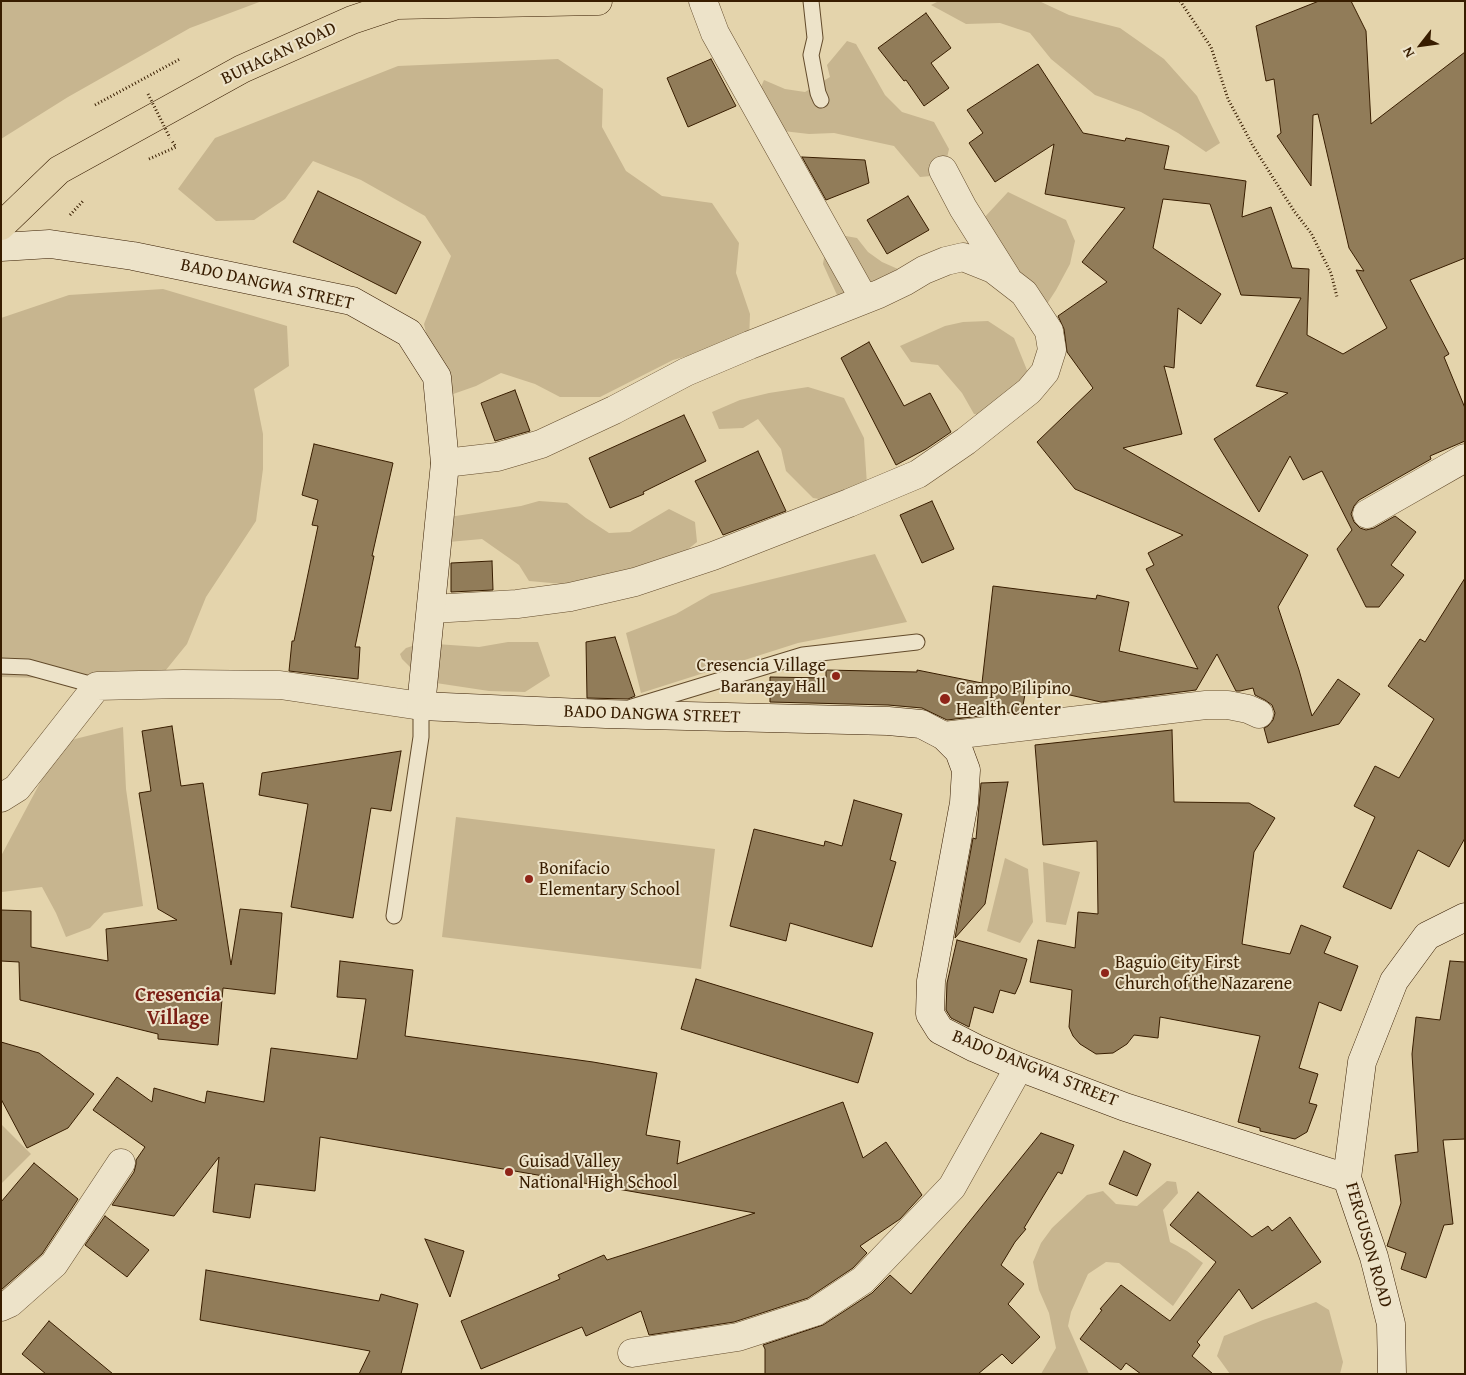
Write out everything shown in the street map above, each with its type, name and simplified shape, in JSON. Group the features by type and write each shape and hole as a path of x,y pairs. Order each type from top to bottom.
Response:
{"main road":[{"name":"BUHAGAN ROAD","path":"1,226 58,170 242,69 352,20 397,3 598,1"}],"street":[{"path":"703,1 715,33 864,299"},
{"path":"943,170 1008,280"},
{"name":"BADO DANGWA STREET","path":"1,247 50,244 133,256 352,301 409,333 437,377 445,464 421,706 606,714 888,721 921,724 944,736 959,751 966,770 964,803 931,981 930,1014 940,1030 1019,1067 1125,1107 1347,1178"},
{"path":"432,609 517,604 570,598 635,582 750,542 849,504 918,474 966,441 1029,391 1046,372 1052,350 1049,331 1024,294 1008,280 993,269 962,257 924,270 879,294 686,372 614,410 541,444 497,458 445,464"},
{"path":"1367,514 1465,458"},
{"path":"1,798 17,788 97,686 183,684 280,685 421,706"},
{"path":"944,736 1206,705 1228,705 1248,709 1259,714"},
{"name":"FERGUSON ROAD","path":"1392,1374 1391,1324 1374,1257 1347,1178 1362,1062 1394,981 1427,936 1465,917"},
{"path":"632,1353 738,1337 815,1312 863,1280 952,1187 1019,1067"},
{"path":"1,1307 10,1303 54,1264 121,1163"}],"lane":[{"path":"811,1 815,38 811,56 821,100"},
{"path":"606,714 803,655 917,642"},
{"path":"1,666 28,667 97,686"},
{"path":"394,916 421,737 421,706"}],"path":[{"path":"1180,1 1210,47 1228,99 1253,146 1294,211 1311,233 1331,273 1337,297"},
{"path":"95,105 180,59"},
{"path":"148,94 170,138"},
{"path":"72,211 83,201"}],"shaded area":[{"path":"1,1 262,1 190,28 68,97 1,139"},
{"path":"939,1 1039,1 1069,15 1120,28 1164,59 1197,96 1220,143 1206,152 1178,133 1141,112 1095,95 1051,59 1030,33 1000,23 966,24 931,5"},
{"path":"847,41 856,44 885,95 902,112 934,122 949,149 943,175 920,177 894,146 834,133 809,134 783,131 760,89 764,80 785,89 805,92 830,77 827,65"},
{"path":"558,59 603,89 602,127 626,171 662,196 712,203 739,243 736,273 750,314 749,341 673,360 600,397 560,397 535,384 501,373 476,386 439,399 436,376 424,324 451,256 425,216 361,180 313,161 285,199 254,220 216,221 178,189 215,138 398,66"},
{"path":"1008,192 1066,220 1075,241 1070,264 1045,307 1029,308 982,220"},
{"path":"840,235 857,238 868,252 882,262 916,277 851,306 837,295 823,264 826,245"},
{"path":"163,289 287,326 289,366 254,389 263,434 263,469 256,521 206,597 187,644 157,681 1,677 1,318 69,295"},
{"path":"988,321 1014,338 1031,380 1000,415 974,414 962,393 938,365 911,362 900,346 945,326 963,322"},
{"path":"808,387 844,398 864,438 867,485 838,502 813,498 786,471 781,449 758,419 743,428 719,429 712,412 740,400"},
{"path":"539,501 567,503 609,533 630,532 669,509 695,522 697,542 657,574 574,585 529,581 519,565 482,539 426,544 436,519 521,506"},
{"path":"875,554 907,622 798,643 641,693 626,633 676,614 711,594"},
{"path":"508,642 538,642 550,676 525,692 489,691 436,683 410,667 400,654 406,648 422,643 479,647"},
{"path":"123,727 126,789 143,906 104,913 90,928 66,937 42,887 2,892 1,856 57,751 75,739"},
{"path":"456,817 715,849 701,969 442,937"},
{"path":"1005,858 1028,869 1033,922 1020,943 987,931"},
{"path":"1043,862 1080,872 1066,925 1046,922"},
{"path":"1,1124 31,1154 1,1184"},
{"path":"1167,1181 1176,1182 1178,1193 1163,1210 1170,1242 1187,1251 1203,1263 1173,1306 1119,1263 1106,1262 1088,1274 1071,1312 1068,1326 1089,1374 1041,1374 1056,1348 1049,1313 1039,1290 1033,1262 1041,1243 1052,1228 1087,1195 1103,1191 1116,1204 1137,1206"},
{"path":"1316,1302 1329,1310 1343,1362 1340,1374 1230,1374 1217,1356 1224,1336"}],"building":[{"path":"1319,1 1351,1 1366,31 1371,124 1465,52 1465,258 1410,280 1449,354 1444,357 1465,408 1465,441 1430,456 1431,459 1359,500 1354,506 1351,514 1354,522 1360,528 1366,530 1374,528 1395,516 1416,532 1391,565 1404,575 1379,607 1366,607 1337,549 1352,530 1322,471 1303,480 1290,456 1259,512 1214,439 1288,393 1256,386 1301,298 1241,295 1210,204 1163,199 1153,248 1221,294 1201,324 1178,308 1174,368 1164,366 1182,434 1123,448 1308,555 1278,607 1312,716 1338,679 1360,694 1339,724 1268,743 1264,728 1273,720 1275,713 1272,705 1255,695 1253,688 1236,691 1217,654 1196,690 1101,702 1030,686 1030,683 1027,683 1022,711 947,720 922,708 888,705 770,702 770,677 826,678 826,670 917,672 917,670 982,683 993,586 1096,599 1097,595 1129,602 1119,651 1198,669 1146,569 1154,565 1148,553 1183,535 1075,489 1037,442 1093,388 1067,352 1064,329 1058,316 1107,282 1082,262 1125,208 1045,194 1054,144 995,182 969,143 983,133 967,110 1038,64 1083,133 1125,141 1126,138 1169,146 1164,169 1246,181 1242,217 1271,207 1292,268 1309,269 1307,335 1343,354 1387,328 1356,270 1364,271 1349,248 1318,114 1313,115 1311,186 1277,136 1281,133 1274,79 1266,81 1256,26"},
{"path":"926,13 951,48 931,63 949,88 924,106 906,80 904,81 878,48"},
{"path":"711,59 736,106 688,127 667,78"},
{"path":"802,157 865,160 869,183 826,200"},
{"path":"318,191 421,242 396,294 293,242"},
{"path":"908,196 929,230 887,254 867,220"},
{"path":"869,342 904,406 930,393 951,432 926,449 896,465 841,358"},
{"path":"515,390 530,431 495,441 481,403"},
{"path":"684,415 706,461 643,492 644,494 610,508 589,458"},
{"path":"314,444 393,463 372,556 374,556 355,647 360,647 358,679 289,671 292,641 294,641 318,526 312,525 318,500 302,495"},
{"path":"758,451 786,511 723,535 695,481"},
{"path":"932,501 954,549 922,563 900,515"},
{"path":"492,561 493,590 451,592 451,563"},
{"path":"1465,578 1465,838 1449,867 1418,850 1391,909 1343,887 1375,817 1354,806 1375,766 1399,778 1434,719 1388,686 1420,639 1425,642"},
{"path":"615,637 635,696 628,699 587,698 586,642"},
{"path":"172,726 181,786 203,783 231,965 240,909 282,913 275,994 223,988 218,1045 158,1039 158,1034 20,1000 19,962 1,961 1,910 31,911 31,947 108,961 106,929 177,920 158,909 139,793 151,791 142,731"},
{"path":"1172,730 1174,802 1249,803 1275,818 1254,852 1242,944 1290,954 1301,925 1331,937 1324,953 1358,966 1341,1011 1319,1002 1299,1068 1318,1074 1309,1103 1317,1105 1307,1132 1295,1139 1260,1131 1260,1128 1238,1122 1260,1036 1160,1017 1158,1038 1134,1035 1127,1044 1113,1053 1096,1054 1080,1044 1073,1036 1069,1027 1072,990 1030,982 1038,940 1075,948 1078,912 1098,914 1097,841 1043,845 1035,745"},
{"path":"401,751 391,811 371,808 353,918 291,907 308,804 259,795 262,773"},
{"path":"1008,782 985,904 955,938 973,838 976,839 981,783"},
{"path":"854,800 902,814 890,860 896,862 872,947 790,923 786,941 730,926 754,829 824,846 825,841 842,846"},
{"path":"957,940 1027,959 1015,994 1000,990 993,1013 974,1007 969,1027 951,1018 946,1010 947,983"},
{"path":"340,961 413,970 405,1036 593,1062 657,1073 646,1135 680,1141 677,1164 843,1102 863,1158 886,1142 922,1195 900,1219 860,1246 867,1253 853,1268 808,1298 734,1322 649,1335 641,1311 586,1336 582,1327 481,1369 461,1321 560,1279 558,1275 604,1255 607,1260 755,1213 320,1137 315,1191 255,1184 250,1218 213,1212 219,1157 174,1216 112,1205 134,1172 136,1160 145,1147 93,1110 117,1077 152,1102 154,1088 205,1103 207,1091 264,1102 271,1048 357,1059 366,999 337,997"},
{"path":"1450,961 1465,962 1465,1139 1443,1140 1453,1224 1444,1225 1426,1278 1401,1269 1406,1253 1387,1246 1401,1203 1395,1155 1418,1152 1412,1054 1416,1017 1440,1020"},
{"path":"696,979 873,1033 858,1083 681,1029"},
{"path":"1,1042 39,1053 94,1094 68,1128 27,1148 1,1099"},
{"path":"1041,1133 1074,1145 1062,1174 1058,1172 1024,1228 1026,1229 1015,1242 1001,1265 1024,1284 1008,1304 1040,1337 1012,1364 1002,1354 978,1374 765,1374 765,1349 763,1345 823,1325 872,1293 890,1275 911,1294"},
{"path":"1124,1151 1151,1164 1137,1196 1109,1184"},
{"path":"34,1163 78,1199 42,1254 1,1290 1,1202"},
{"path":"1198,1192 1252,1237 1268,1226 1272,1231 1290,1217 1321,1262 1252,1309 1239,1289 1197,1342 1200,1345 1192,1356 1213,1374 1141,1374 1126,1363 1121,1370 1080,1339 1102,1310 1100,1309 1121,1285 1170,1321 1216,1262 1170,1225"},
{"path":"105,1216 149,1250 127,1277 85,1245"},
{"path":"425,1239 464,1251 450,1297"},
{"path":"206,1270 379,1301 381,1294 418,1304 401,1374 359,1374 370,1351 200,1320"},
{"path":"49,1321 113,1374 46,1374 22,1354"}],"place":[{"name":"Cresencia Village Barangay Hall","path":"836,676"},
{"name":"Campo Pilipino Health Center","path":"945,699"},
{"name":"Bonifacio Elementary School","path":"529,879"},
{"name":"Baguio City First Church of the Nazarene","path":"1105,973"},
{"name":"Guisad Valley National High School","path":"509,1172"}],"district":[{"name":"Cresencia Village","path":"178,1008"}]}
